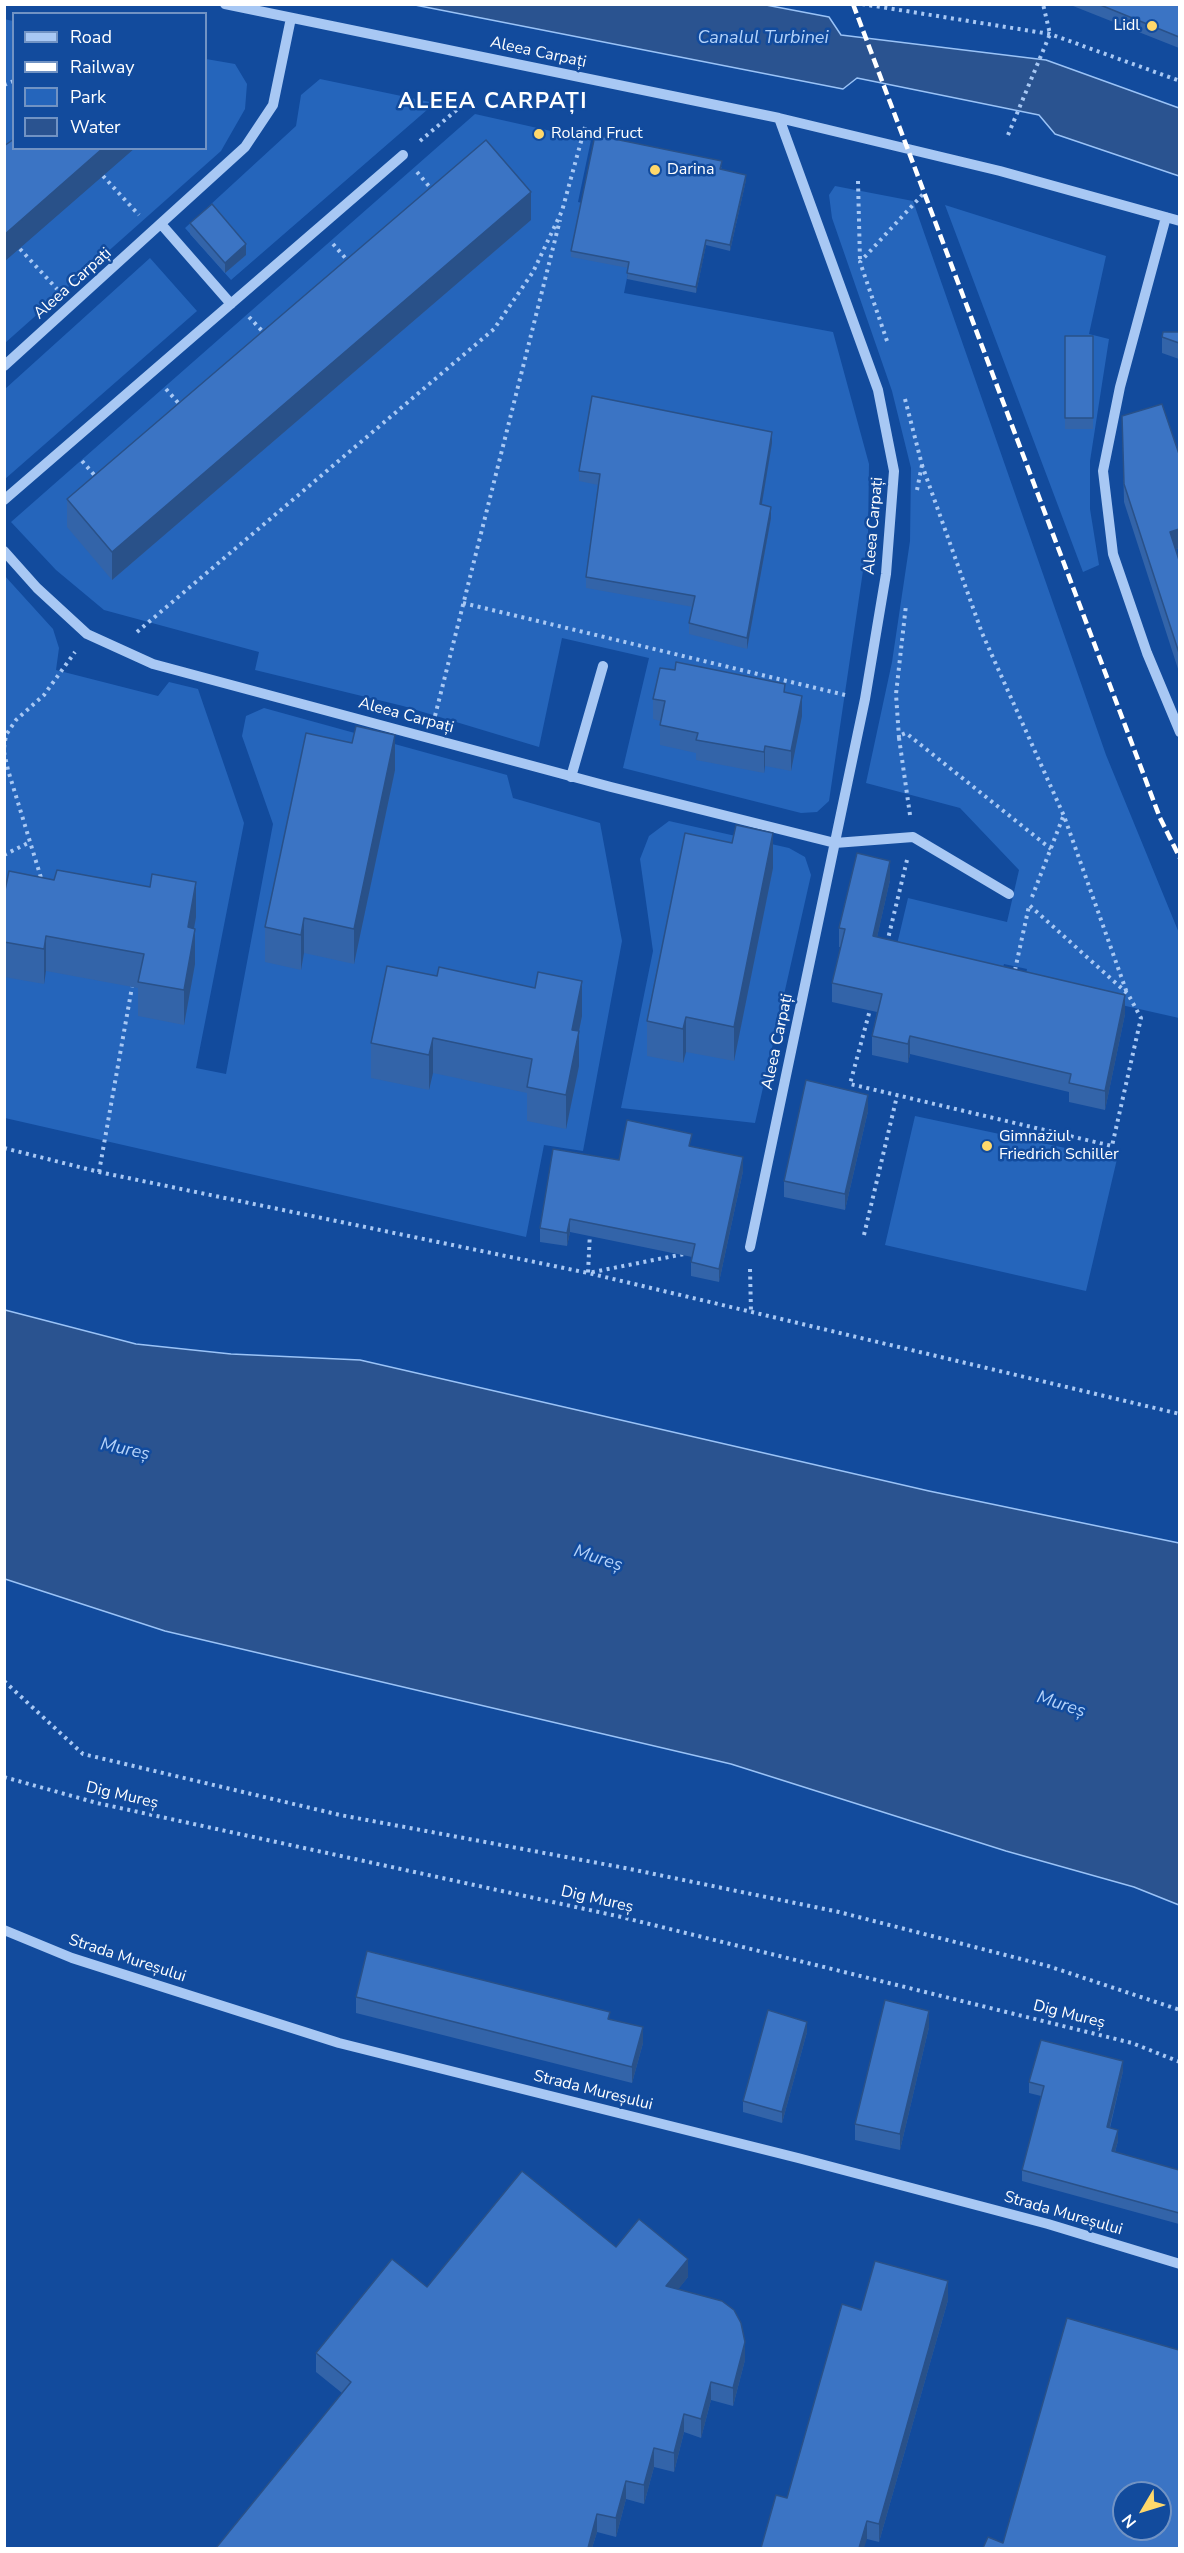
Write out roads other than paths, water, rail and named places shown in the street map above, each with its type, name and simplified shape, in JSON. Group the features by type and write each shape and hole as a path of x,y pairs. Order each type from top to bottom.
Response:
{"street":[{"name":"Aleea Carpați","path":"225,4 779,118 1000,171 1179,221"},
{"name":"Aleea Carpați","path":"4,366 245,147 273,105 291,18"},
{"name":"Aleea Carpați","path":"750,1247 865,699 886,574 894,471 878,390 779,118"},
{"path":"4,500 403,155"},
{"path":"1166,217 1120,387 1103,471 1113,554 1147,653 1179,732"},
{"path":"157,227 233,302"},
{"name":"Aleea Carpați","path":"4,551 37,588 87,633 153,664 571,777 835,843"},
{"path":"571,777 603,666"},
{"path":"835,843 913,837 1009,894"},
{"name":"Strada Mureșului","path":"4,1930 72,1958 339,2043 810,2161 1048,2224 1179,2264"}],"water":[{"name":"Canalul Turbinei","path":"415,5 766,5 829,17 841,35 1046,60 1179,108 1179,176 1055,134 1039,115 857,78 843,89"},
{"name":"Mureș","path":"5,1310 136,1344 231,1354 360,1360 929,1491 1179,1543 1179,1905 1134,1887 1006,1851 731,1764 165,1631 5,1579"}],"railway":[{"path":"853,4 1160,818 1180,858"}],"place":[{"name":"Lidl","path":"1152,26"},
{"name":"Roland Fruct","path":"539,134"},
{"name":"Darina","path":"655,170"},
{"name":"Gimnaziul Friedrich Schiller","path":"987,1146"}],"district":[{"name":"ALEEA CARPAȚI","path":"493,103"}]}
